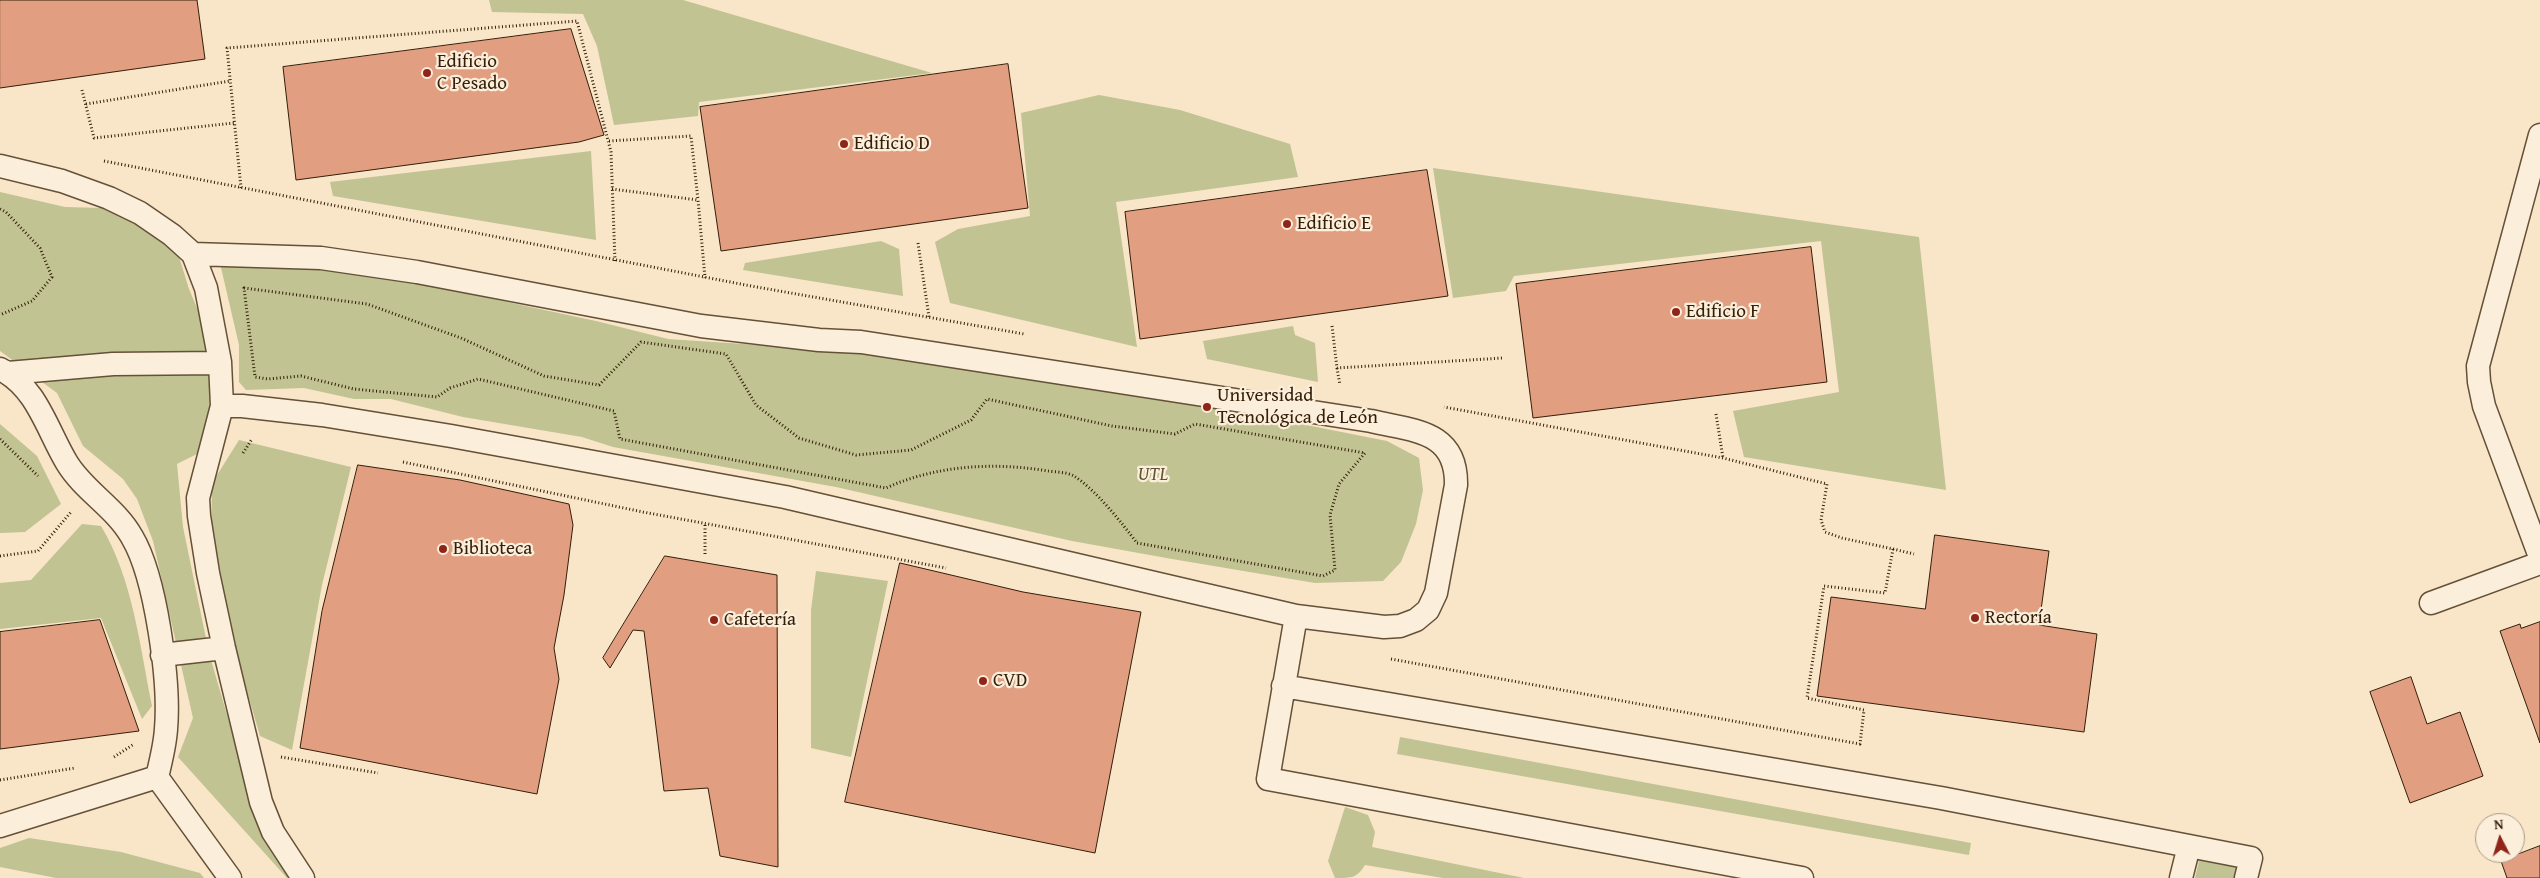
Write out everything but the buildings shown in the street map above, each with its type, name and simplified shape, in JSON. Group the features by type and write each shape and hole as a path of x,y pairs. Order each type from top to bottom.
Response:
{"lane":[{"path":"2540,135 2478,366 2484,406 2540,557"},
{"path":"0,166 62,181 109,198 140,212 172,235 192,254 206,288 220,363 222,406 198,498 199,516 224,648 261,802 273,832 303,878"},
{"path":"192,254 321,258 417,272 701,326 819,340 860,342 1018,366 1107,382 1371,421 1435,437 1452,456 1456,470 1456,485 1436,594 1428,610 1416,620 1400,626 1384,627 1296,616 785,497 461,437 322,416 242,406 222,406"},
{"path":"4,371 114,364 220,363"},
{"path":"4,371 26,390 42,414 67,464 131,535 144,560 151,588 162,655 166,728 157,777 230,878"},
{"path":"2431,603 2540,563"},
{"path":"1296,616 1268,779 1802,878"},
{"path":"162,655 224,648"},
{"path":"1283,686 1941,798 2251,858 2246,878"},
{"path":"0,826 157,777"},
{"path":"2181,878 2189,846"}],"path":[{"path":"241,188 227,48 577,21 608,141 615,261"},
{"path":"86,104 230,81"},
{"path":"82,90 94,138 234,123"},
{"path":"608,141 691,136 705,278"},
{"path":"612,190 698,200"},
{"path":"0,209 6,212 40,248 52,277 32,301 0,315"},
{"path":"918,243 929,317"},
{"path":"244,288 285,294 367,304 461,338 544,376 599,385 641,342 726,354 756,405 799,438 856,455 911,450 971,420 987,399 1112,426 1175,434 1195,424 1365,454 1339,484 1330,515 1335,570 1323,576 1137,543 1115,515 1073,475 1024,467 957,467 906,479 886,488 620,439 614,411 478,379 450,388 437,397 354,389 301,376 255,377 244,288"},
{"path":"1332,326 1341,388"},
{"path":"1337,368 1503,358"},
{"path":"1716,414 1723,458"},
{"path":"241,456 256,431"},
{"path":"0,439 39,477"},
{"path":"396,460 705,524 950,569"},
{"path":"0,556 38,551 74,509"},
{"path":"705,524 705,554"},
{"path":"1893,549 1914,554"},
{"path":"1389,659 1860,744 1864,710 1807,698 1824,586 1885,593"},
{"path":"111,759 142,738"},
{"path":"276,756 378,773"},
{"path":"0,780 84,767"}],"green space":[{"path":"489,0 683,0 932,73 699,102 698,116 614,125 597,46 583,14 492,12"},
{"path":"1099,95 1180,110 1290,144 1298,177 1116,202 1137,347 950,303 935,242 958,229 1030,216 1021,113"},
{"path":"591,151 596,240 333,196 330,182"},
{"path":"1433,168 1919,237 1946,490 1744,457 1733,411 1839,392 1821,241 1514,276 1506,291 1453,298"},
{"path":"0,192 65,207 103,208 147,228 176,247 189,289 205,327 212,403 208,430 197,454 177,464 183,527 209,653 260,828 295,874 287,878 178,757 193,718 153,541 137,499 123,479 83,446 57,393 0,351"},
{"path":"881,241 899,249 903,296 743,270 745,263"},
{"name":"UTL","path":"219,259 313,267 404,280 596,321 668,339 850,351 1170,398 1387,441 1419,458 1423,490 1416,524 1401,562 1383,581 1315,583 1072,541 836,487 613,447 582,437 463,417 391,399 354,399 304,388 246,390 239,382 239,345"},
{"path":"1293,326 1295,335 1315,343 1318,382 1207,359 1203,341"},
{"path":"0,424 37,456 61,504 25,532 0,533"},
{"path":"239,440 351,467 322,585 292,750 260,736 228,626 211,551 212,483"},
{"path":"82,524 101,526 121,568 134,614 152,706 142,719 101,618 0,629 0,583 31,580"},
{"path":"816,571 888,581 851,757 811,748 811,610"},
{"path":"1400,737 1971,843 1969,855 1397,754"},
{"path":"1345,807 1368,815 1375,832 1372,847 1524,878 1443,878 1365,865 1356,875 1346,878 1335,878 1328,861"},
{"path":"29,838 121,852 200,873 204,878 56,878 0,867 0,848"},
{"path":"2200,856 2240,862 2235,878 2195,878"}],"place":[{"name":"Edificio C Pesado","path":"427,73"},
{"name":"Edificio D","path":"844,144"},
{"name":"Edificio E","path":"1287,224"},
{"name":"Edificio F","path":"1676,312"},
{"name":"Universidad Tecnológica de León","path":"1207,407"},
{"name":"Biblioteca","path":"443,549"},
{"name":"Rectoría","path":"1975,618"},
{"name":"Cafetería","path":"714,620"},
{"name":"CVD","path":"983,681"}]}
